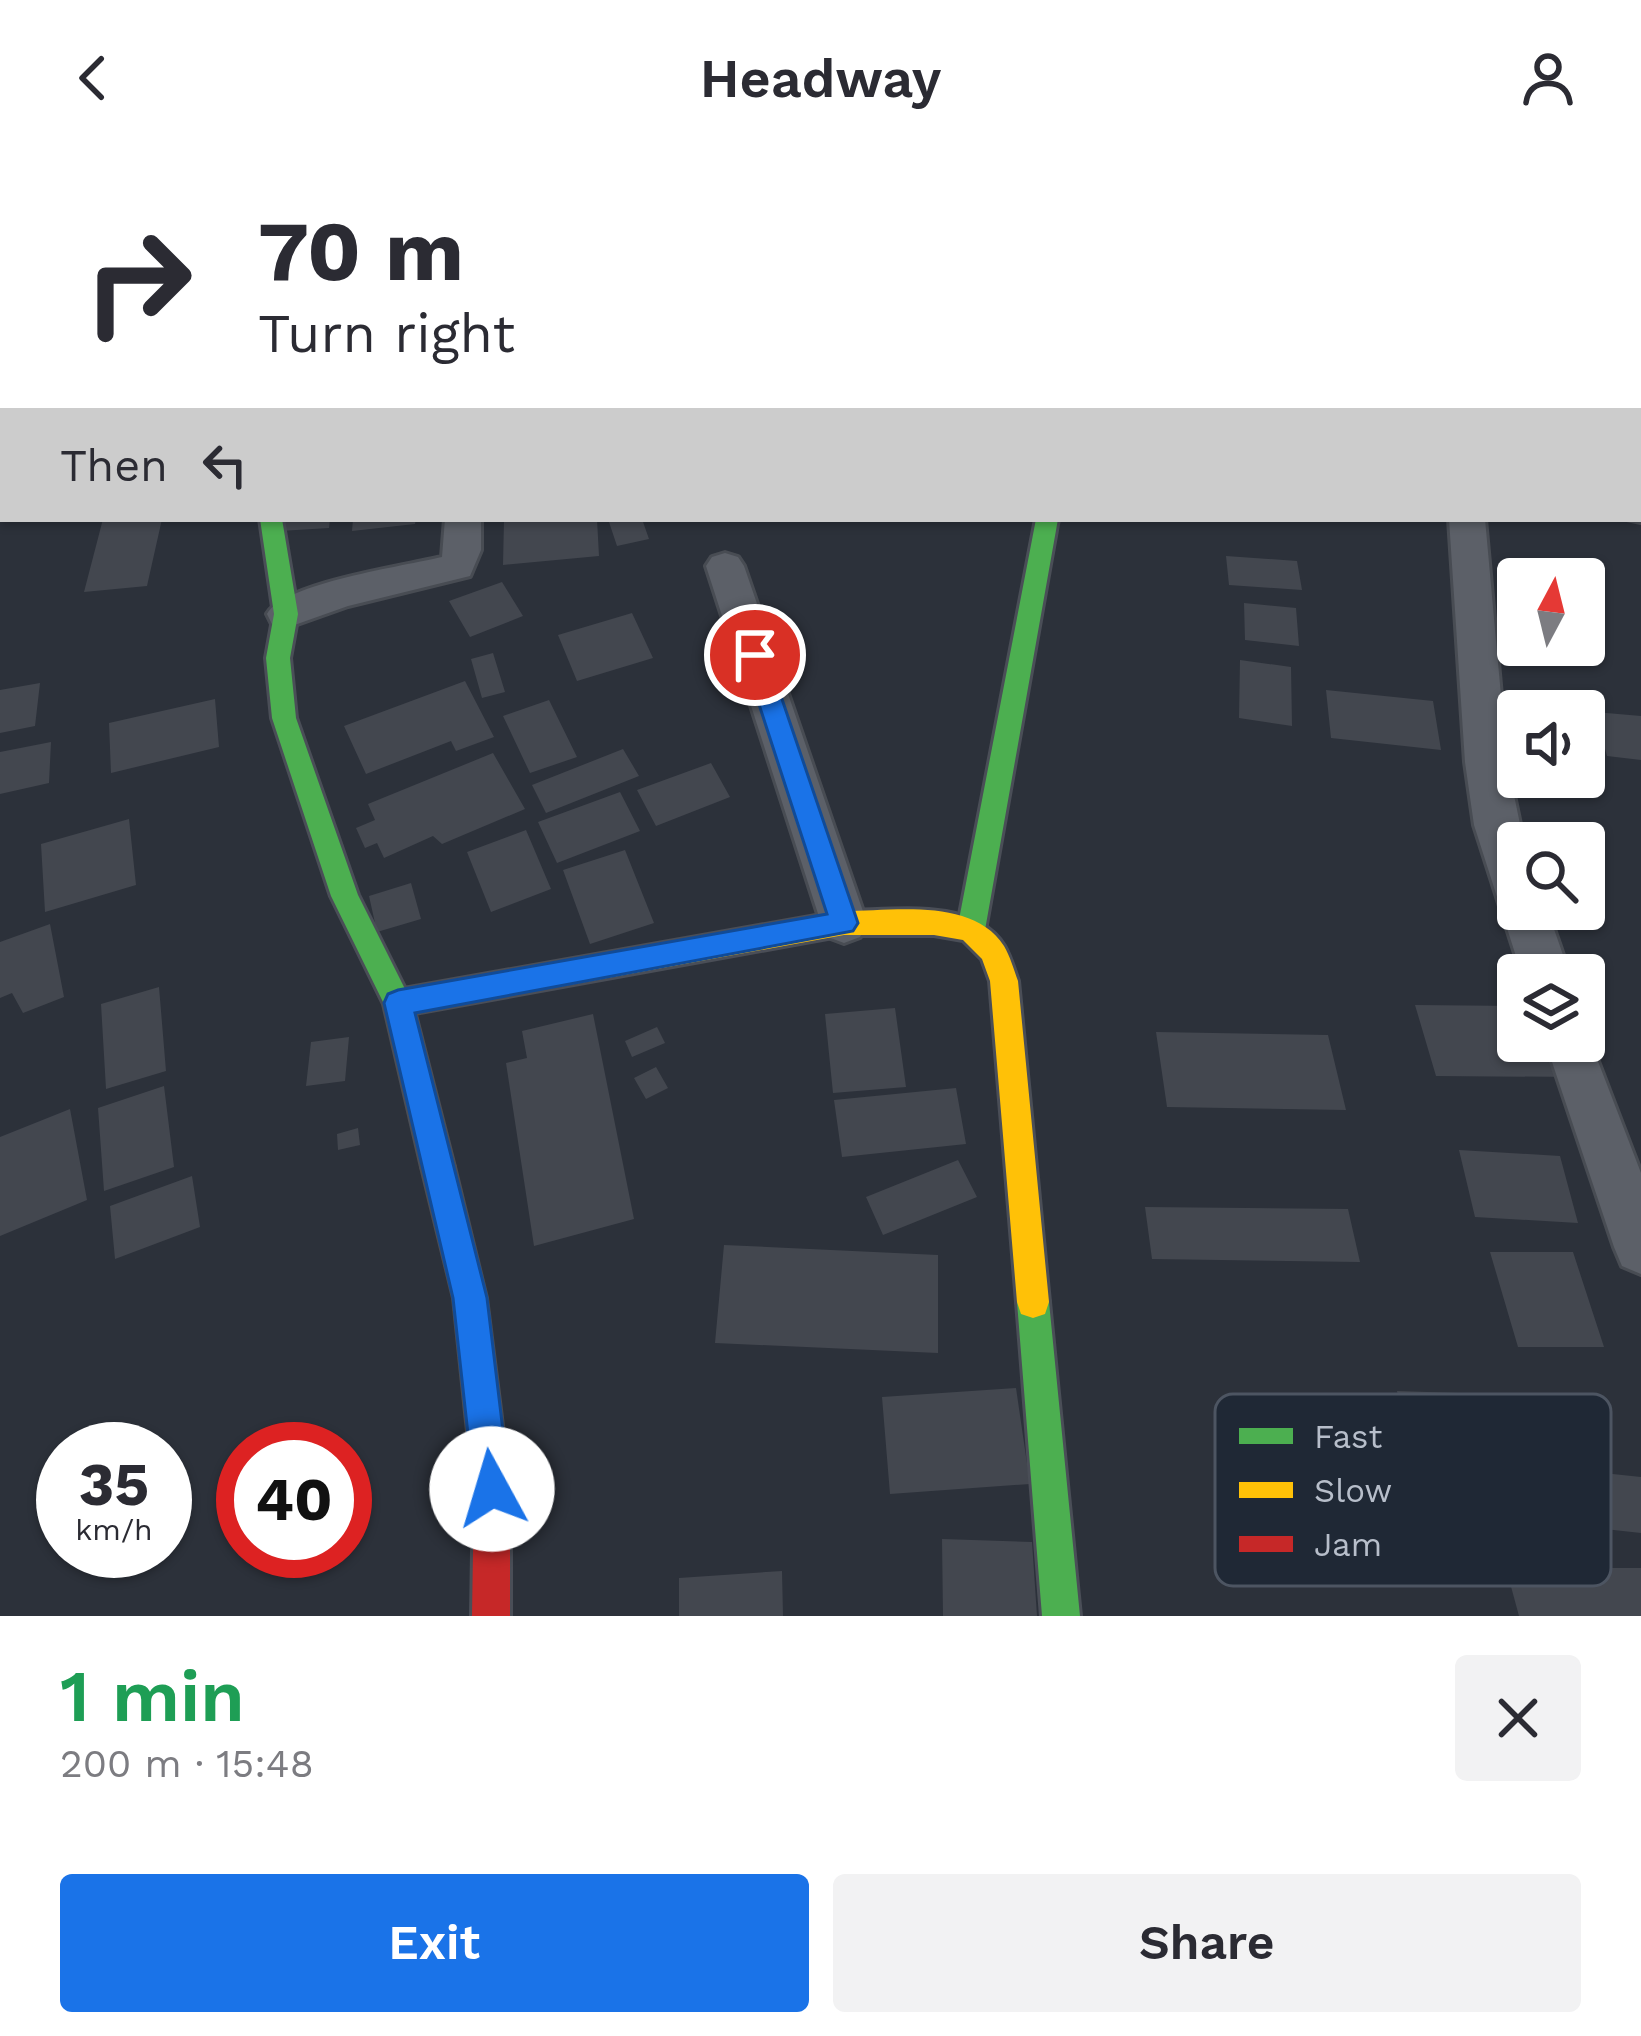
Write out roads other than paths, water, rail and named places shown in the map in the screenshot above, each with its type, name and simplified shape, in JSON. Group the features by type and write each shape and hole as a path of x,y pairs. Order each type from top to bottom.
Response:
{"street":[{"path":"271,522 286,614 278,658 284,718 346,896 398,1003 470,1298 492,1489 491,1616"},
{"path":"286,614 340,594 457,567 463,550 463,522"},
{"path":"971,930 1046,522"},
{"path":"1467,522 1486,762 1497,828"},
{"path":"725,566 844,923"},
{"path":"398,1003 844,923 934,923 971,930 993,952 1004,981 1061,1616"},
{"path":"1576,1062 1641,1247"}]}
